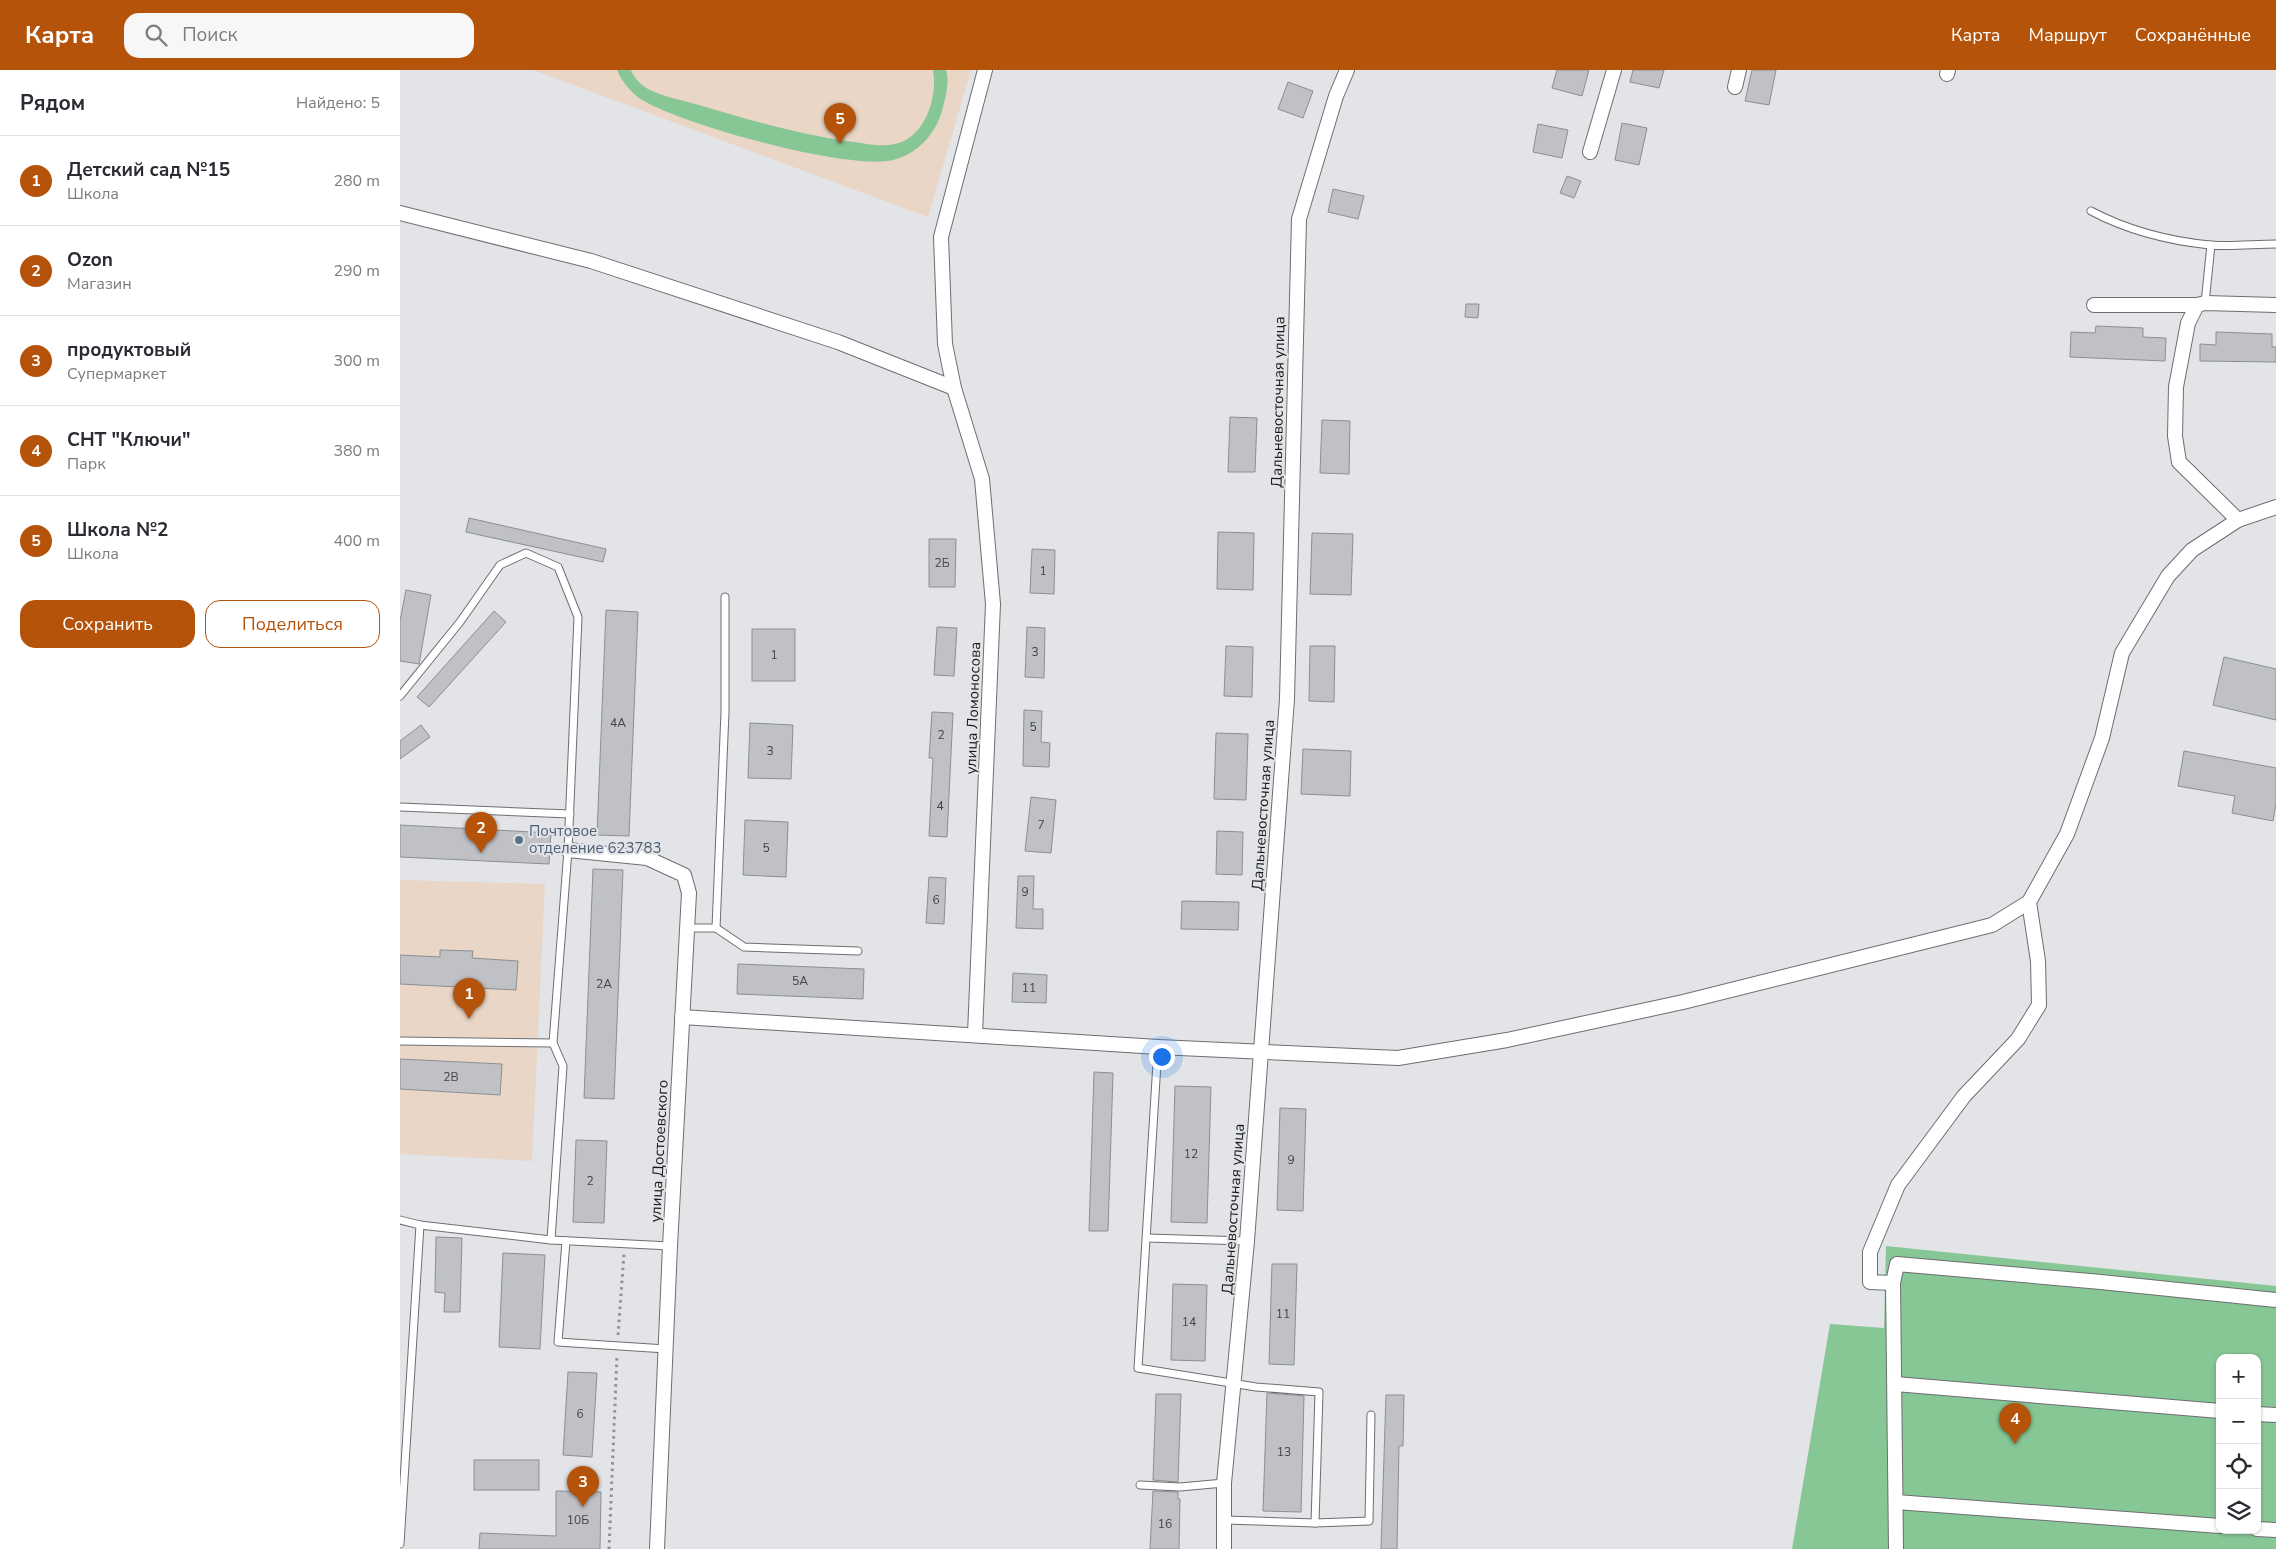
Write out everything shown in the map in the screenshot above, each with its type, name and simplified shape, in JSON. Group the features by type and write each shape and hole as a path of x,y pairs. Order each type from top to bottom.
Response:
{"street":[{"name":"улица Ломоносова","path":"975,1034 993,604 982,479 954,388 945,344 941,237 985,70"},
{"name":"Дальневосточная улица","path":"1224,1549 1224,1483 1247,1241 1287,698 1299,219 1336,96 1347,70"},
{"path":"1590,152 1614,70"},
{"path":"1735,87 1739,70"},
{"path":"400,214 591,260 838,342 954,388"},
{"path":"2201,304 2188,323 2176,387 2175,436 2179,462 2238,520"},
{"path":"2094,305 2276,305"},
{"path":"682,1017 1158,1047 1398,1058 1507,1040 1683,1002 1992,925 2029,902 2067,834 2102,738 2122,653 2168,576 2192,550 2238,520 2276,507"},
{"name":"улица Достоевского","path":"568,850 647,858 684,875 689,893 670,1246 657,1549"},
{"path":"1893,1283 1870,1282 1870,1252 1898,1185 1964,1096 2018,1039 2039,1005 2038,961 2029,902"},
{"path":"1896,1549 1893,1283 1897,1264 2276,1300"},
{"path":"1895,1384 2216,1410"},
{"path":"2261,1414 2276,1415"},
{"path":"1896,1502 2216,1526"},
{"path":"2261,1529 2276,1530"}],"lane":[{"path":"2091,211 2124,227 2211,245 2276,244"},
{"path":"2201,304 2211,245"},
{"path":"400,696 460,622 500,565 526,553 558,567 578,616 568,850 553,1043 563,1066 551,1240"},
{"path":"716,928 725,712 725,597"},
{"path":"400,806 570,814"},
{"path":"688,928 716,928 744,947 858,951"},
{"path":"400,1041 553,1043"},
{"path":"1158,1047 1138,1368 1234,1383 1319,1392 1315,1523"},
{"path":"400,1220 420,1225 551,1240 670,1246"},
{"path":"400,1544 420,1225"},
{"path":"1147,1238 1247,1241"},
{"path":"566,1241 558,1342 667,1349"},
{"path":"1224,1520 1315,1523 1370,1521 1371,1415"},
{"path":"1140,1485 1180,1487 1224,1483"}],"path":[{"path":"609,1549 617,1345 625,1243"}],"shaded area":[{"path":"533,70 971,70 928,217"},
{"path":"400,880 545,884 532,1161 400,1154"}],"green space":[{"path":"617,70 631,70 645,87 673,98 795,131 834,139 880,145 895,144 905,140 922,125 931,104 934,81 933,70 946,70 947,86 939,120 924,142 902,157 893,160 871,162 841,159 767,144 694,122 644,101 624,83"},
{"path":"1886,1246 2276,1286 2276,1549 1792,1549 1830,1324 1884,1328"}],"building":[{"path":"1557,70 1589,70 1582,96 1552,88"},
{"path":"1633,70 1664,70 1659,88 1630,82"},
{"path":"1752,70 1776,70 1769,105 1745,101"},
{"path":"1288,82 1313,91 1303,118 1278,109"},
{"path":"1622,123 1647,128 1639,165 1615,160"},
{"path":"1538,124 1568,130 1562,158 1533,152"},
{"path":"1567,176 1581,181 1574,198 1560,193"},
{"path":"1333,189 1364,196 1358,219 1328,212"},
{"path":"1466,304 1479,304 1478,318 1465,317"},
{"path":"2096,326 2143,328 2143,337 2166,338 2165,361 2070,357 2071,332 2095,333"},
{"path":"2216,332 2272,334 2272,347 2276,347 2276,362 2200,361 2200,344 2216,345"},
{"path":"1230,417 1257,418 1255,472 1228,472"},
{"path":"1322,420 1350,421 1349,474 1320,473"},
{"path":"469,518 606,549 603,562 466,532"},
{"path":"1218,532 1254,533 1253,590 1217,589"},
{"path":"1312,533 1353,534 1351,595 1310,594"},
{"path":"929,539 956,539 955,587 929,587"},
{"path":"1032,549 1055,550 1054,594 1030,593"},
{"path":"406,590 431,595 419,664 400,661 400,621"},
{"path":"606,610 638,612 629,836 597,835"},
{"path":"494,611 506,622 429,707 417,697"},
{"path":"937,627 957,628 954,676 934,675"},
{"path":"1027,627 1045,628 1044,678 1025,677"},
{"path":"752,629 795,629 795,681 752,681"},
{"path":"1226,646 1253,647 1252,697 1224,696"},
{"path":"1310,646 1335,646 1334,702 1309,701"},
{"path":"2224,657 2276,669 2276,720 2213,705"},
{"path":"1024,710 1042,711 1041,742 1050,743 1049,767 1023,766"},
{"path":"932,712 953,713 947,837 929,836 933,758 929,758"},
{"path":"750,723 793,725 791,779 748,778"},
{"path":"421,725 430,737 400,759 400,741"},
{"path":"1216,733 1248,734 1246,800 1214,799"},
{"path":"1303,749 1351,751 1350,796 1301,794"},
{"path":"2184,751 2276,768 2276,803 2273,821 2232,813 2235,796 2178,786"},
{"path":"1031,797 1056,800 1051,853 1025,851"},
{"path":"745,820 788,822 786,877 743,875"},
{"path":"400,825 551,833 549,864 400,857"},
{"path":"1217,831 1243,832 1242,875 1216,874"},
{"path":"593,869 623,870 614,1099 584,1098"},
{"path":"1018,876 1034,876 1033,909 1043,909 1043,929 1016,928"},
{"path":"929,877 946,878 944,924 926,923"},
{"path":"1182,901 1239,902 1238,930 1181,929"},
{"path":"440,950 473,951 472,958 518,961 516,990 400,984 400,955 440,957"},
{"path":"738,964 864,969 863,999 737,994"},
{"path":"1013,973 1047,975 1046,1003 1012,1002"},
{"path":"400,1059 502,1064 500,1095 400,1089"},
{"path":"1094,1072 1113,1073 1108,1231 1089,1231"},
{"path":"1175,1086 1211,1087 1207,1223 1171,1222"},
{"path":"1280,1108 1306,1109 1303,1211 1277,1210"},
{"path":"576,1140 607,1141 604,1223 573,1222"},
{"path":"436,1237 462,1238 460,1312 444,1312 445,1293 435,1292"},
{"path":"503,1253 545,1255 540,1349 499,1347"},
{"path":"1272,1264 1297,1264 1294,1365 1269,1364"},
{"path":"1173,1284 1207,1285 1205,1361 1171,1360"},
{"path":"568,1372 597,1373 592,1457 563,1455"},
{"path":"1267,1393 1304,1396 1301,1512 1263,1511"},
{"path":"1156,1394 1181,1394 1178,1482 1153,1480"},
{"path":"1386,1395 1404,1395 1403,1446 1399,1446 1397,1549 1381,1549"},
{"path":"474,1460 539,1460 539,1490 474,1490"},
{"path":"556,1491 601,1492 600,1549 479,1549 480,1533 556,1536"},
{"path":"1153,1491 1178,1492 1178,1499 1180,1499 1179,1549 1150,1549"}],"place":[{"name":"Школа №2","path":"840,144"},
{"name":"Почтовое отделение 623783","path":"519,840"},
{"name":"Ozon","path":"481,853"},
{"name":"Детский сад №15","path":"469,1019"},
{"name":"СНТ \"Ключи\"","path":"2015,1444"},
{"name":"продуктовый","path":"583,1507"}]}
